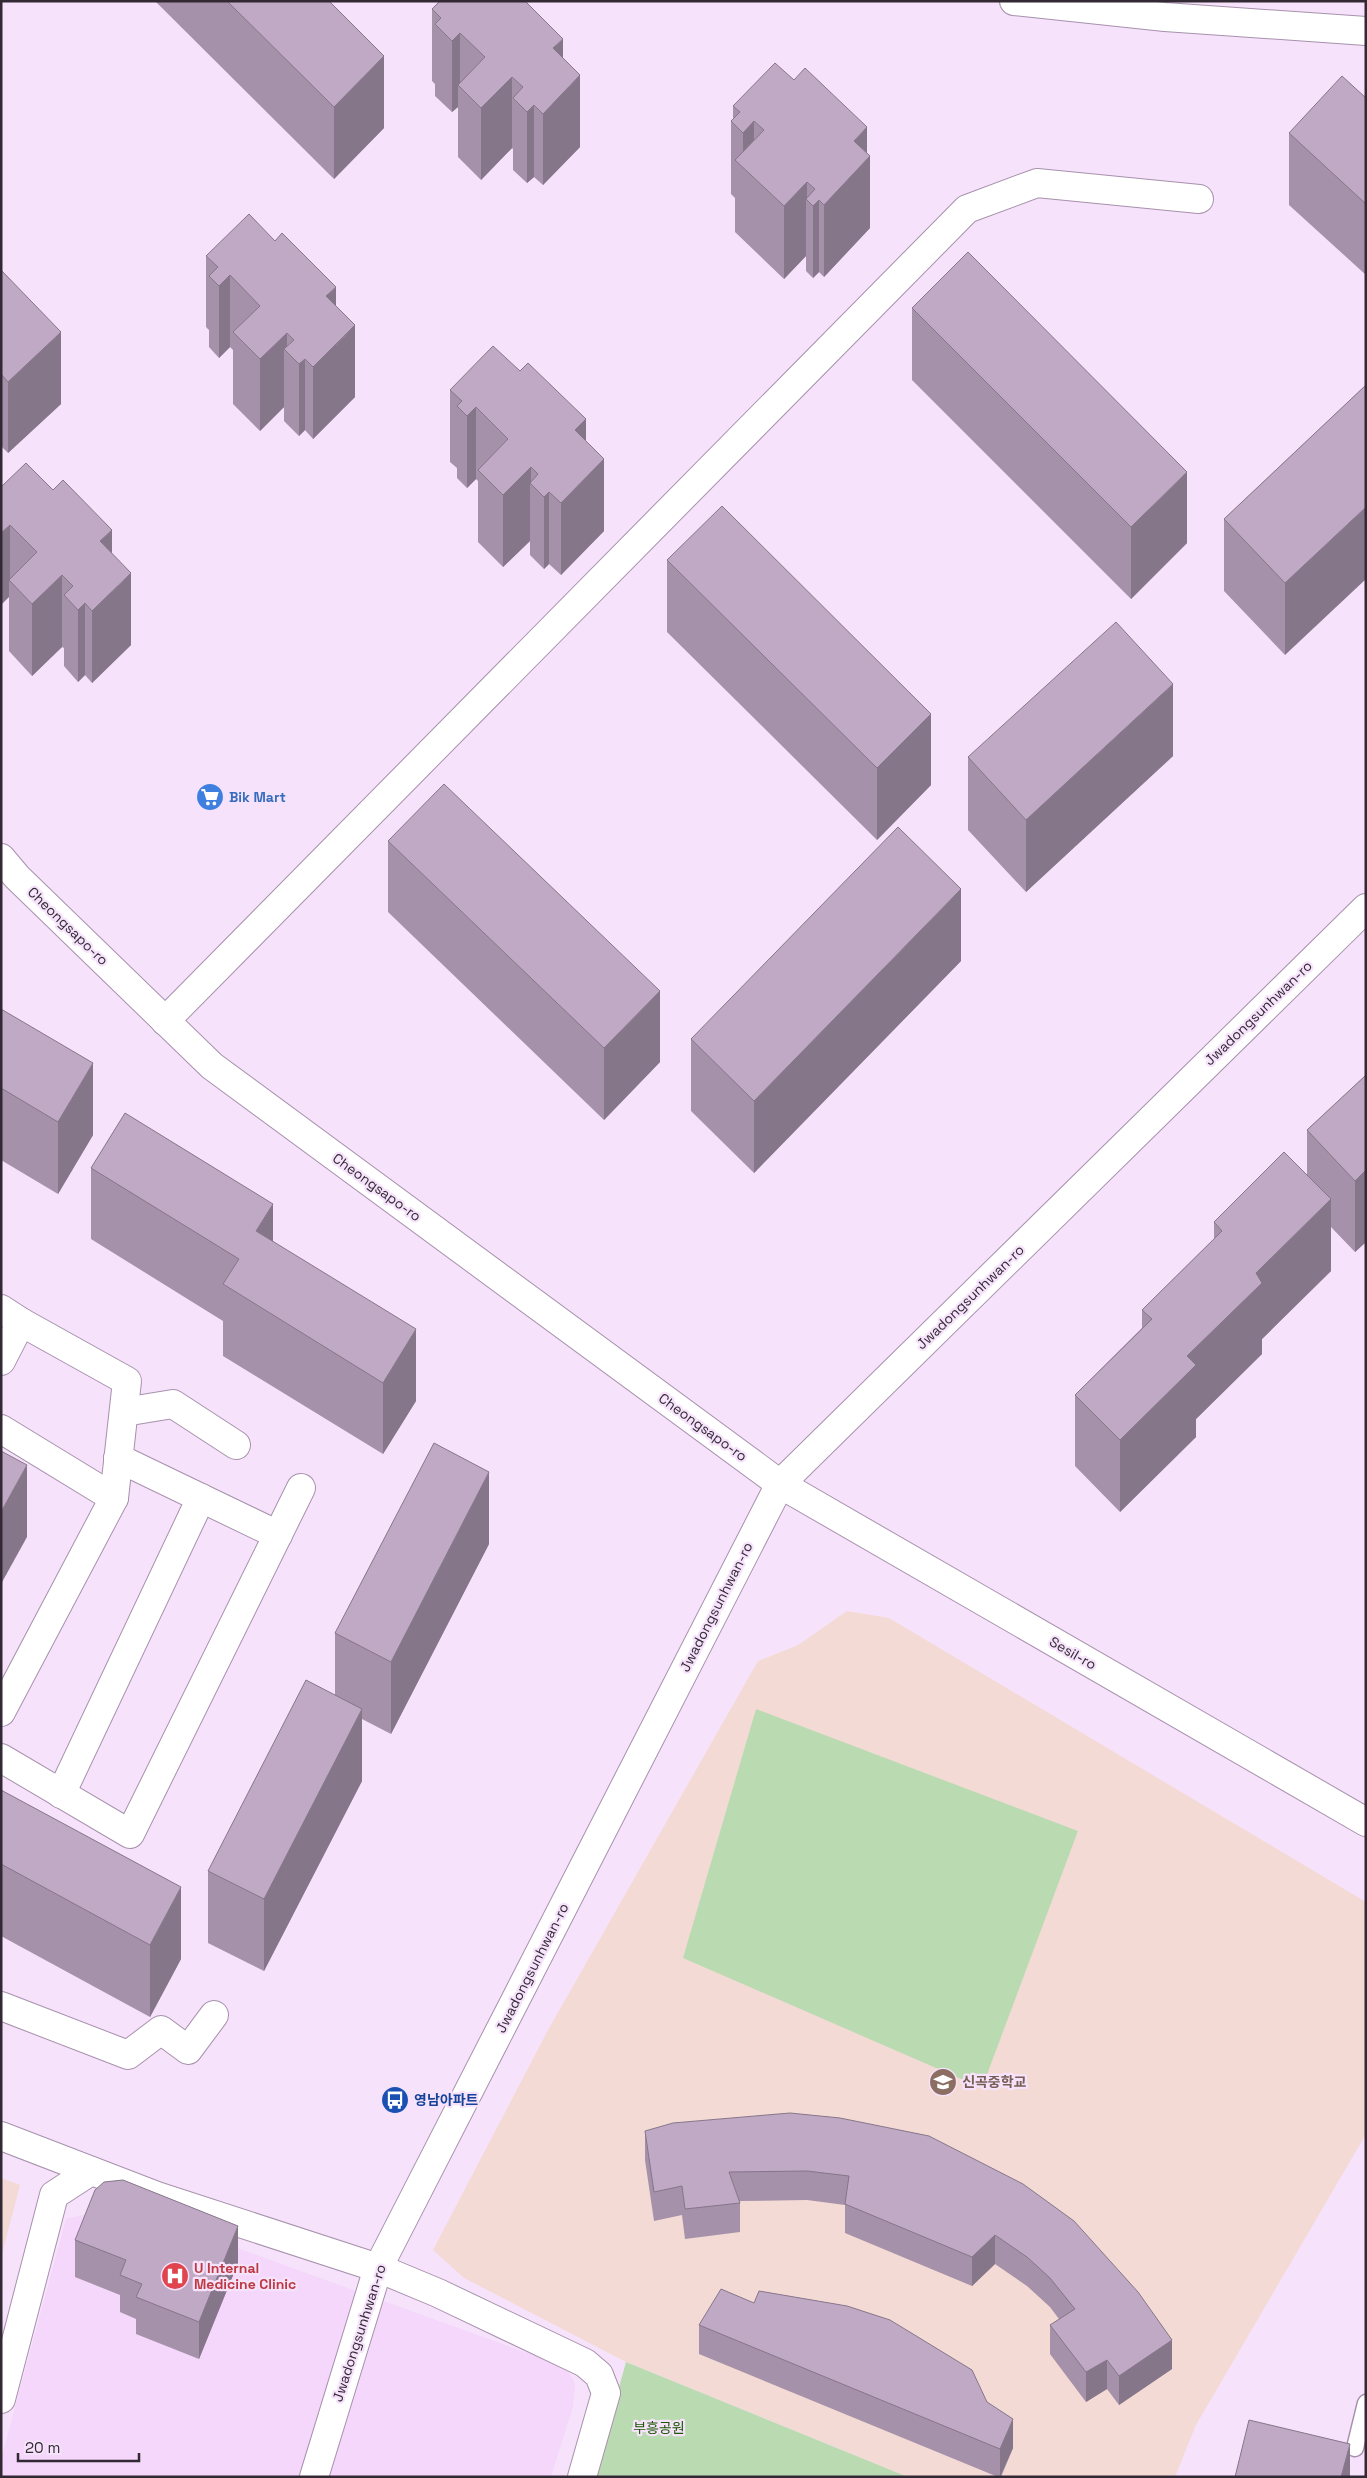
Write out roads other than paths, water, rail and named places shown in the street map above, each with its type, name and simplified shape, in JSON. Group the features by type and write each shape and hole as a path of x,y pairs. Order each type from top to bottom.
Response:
{"street":[{"path":"1014,1 1173,9 1366,31"},
{"path":"165,1021 967,209 1037,183 1199,199"},
{"name":"Cheongsapo-ro","path":"1,858 17,877 212,1066 780,1484"},
{"name":"Jwadongsunhwan-ro","path":"314,2477 378,2268 780,1484 1366,908"},
{"path":"1,1361 11,1316 127,1381 114,1498 5,1697"},
{"path":"124,1412 173,1404 236,1445"},
{"path":"1,1429 114,1498"},
{"path":"118,1458 278,1535"},
{"name":"Sesil-ro","path":"780,1484 1366,1822"},
{"path":"1,1758 130,1834 301,1488"},
{"path":"60,1794 201,1498"},
{"path":"1,2006 128,2055 161,2030 188,2050 214,2015"},
{"path":"1,2136 157,2196 378,2268 438,2293 585,2362 600,2375 606,2393 582,2477"},
{"path":"1,2399 54,2195 91,2171"}],"lane":[{"path":"1355,2448 1366,2403"}],"place":[{"name":"Bik Mart","path":"210,797"},
{"name":"신곡중학교","path":"943,2082"},
{"name":"영남아파트","path":"395,2100"},
{"name":"U Internal Medicine Clinic","path":"175,2276"}],"park label":[{"name":"부흥공원","path":"659,2428"}]}
